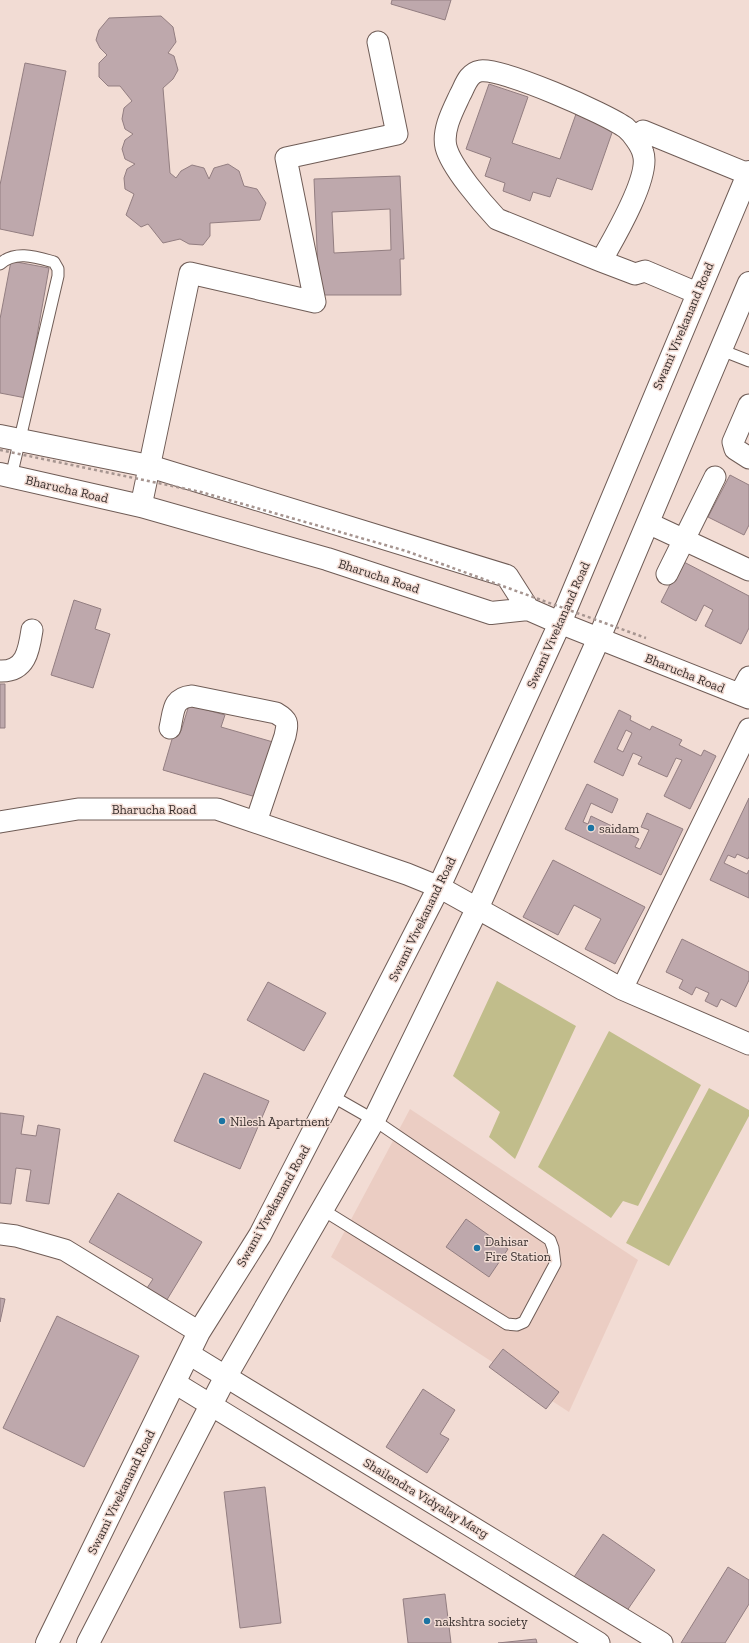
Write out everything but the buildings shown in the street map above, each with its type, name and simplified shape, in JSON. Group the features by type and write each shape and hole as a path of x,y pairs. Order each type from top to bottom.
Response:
{"main road":[{"name":"Swami Vivekanand Road","path":"47,1643 199,1332 260,1235 439,887 560,623 748,173"},
{"path":"88,1643 226,1376 374,1120 477,909 599,638 749,283"},
{"path":"6,442 149,466 507,576 528,609"},
{"name":"Bharucha Road","path":"6,475 141,506 327,559 491,613 528,609 560,623"}],"street":[{"path":"141,506 190,273 315,302 286,158 396,134 378,42"},
{"path":"601,261 628,212 642,171 644,154 638,143 627,129 599,112 506,75 488,70 479,71 470,75 452,112 447,133 446,147 460,173 485,207 497,218 601,261 635,274 640,284 656,292 694,300"},
{"path":"643,131 748,173"},
{"path":"749,405 733,442 735,449 749,458"},
{"path":"667,574 715,477"},
{"path":"648,523 749,570"},
{"name":"Bharucha Road","path":"560,623 746,690"},
{"path":"0,670 16,668 28,655 32,630"},
{"path":"170,728 174,708 178,700 185,696 192,696 276,713 285,718 287,725 285,736 256,822"},
{"path":"622,989 749,729"},
{"name":"Bharucha Road","path":"0,822 78,808 217,808 407,874 439,887 622,989 749,1044"},
{"path":"0,1234 16,1236 64,1250 199,1332"},
{"name":"Shailendra Vidyalay Marg","path":"189,1354 662,1643"},
{"path":"175,1383 212,1404 599,1643"}],"lane":[{"path":"0,264 14,256 25,256 54,262 58,269 58,276 6,442 6,475"},
{"path":"721,350 749,361"},
{"path":"323,1210 507,1324 524,1322 555,1264 553,1248 550,1240 374,1120 332,1096"}],"path":[{"path":"6,442 201,492 398,549 646,638"}],"shaded area":[{"path":"497,981 576,1026 515,1159 489,1137 500,1112 453,1076"},
{"path":"609,1031 701,1085 638,1206 623,1201 611,1218 538,1167"},
{"path":"709,1088 749,1110 749,1116 669,1266 626,1243"},
{"path":"410,1109 638,1260 569,1412 331,1257"}],"place":[{"name":"saidam","path":"591,828"},
{"name":"Nilesh Apartment","path":"222,1121"},
{"name":"Dahisar Fire Station","path":"477,1248"},
{"name":"nakshtra society","path":"427,1621"}]}
